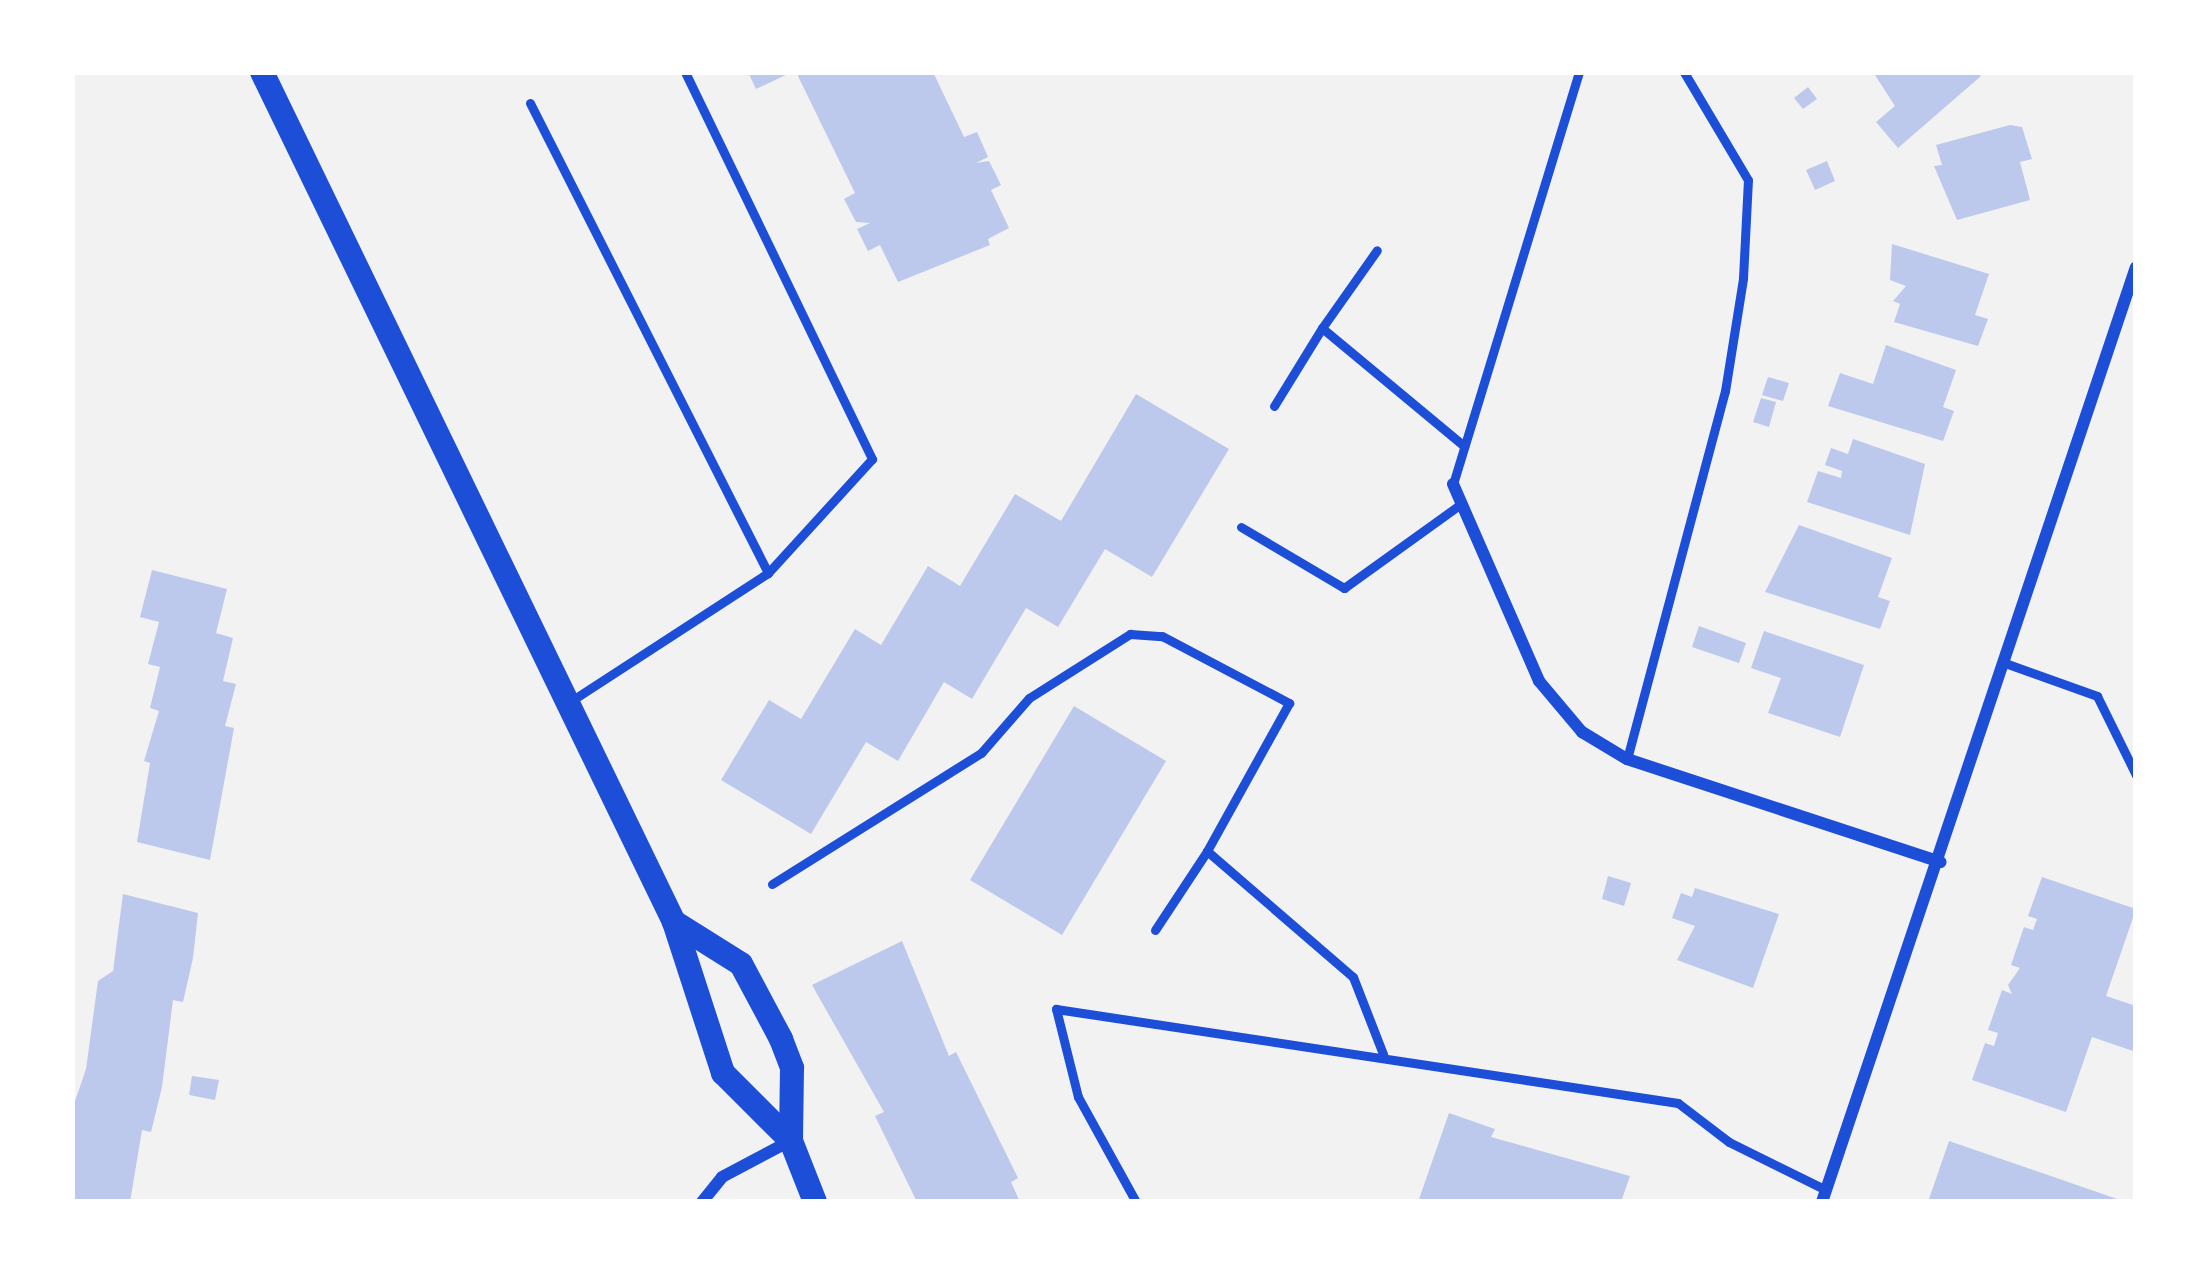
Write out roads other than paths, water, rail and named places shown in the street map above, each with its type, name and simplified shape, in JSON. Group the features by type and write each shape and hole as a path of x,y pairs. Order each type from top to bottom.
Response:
{"main road":[{"path":"262,72 674,922 724,1073 790,1141 815,1202"},
{"path":"674,922 740,964 781,1039 792,1068 790,1141"}],"street":[{"path":"1824,1196 1940,862 2136,267"},
{"path":"1453,484 1550,699 1582,732 1627,758 1940,862"},
{"path":"702,1202 722,1177 790,1141"}],"lane":[{"path":"568,703 768,573 872,459 685,72"},
{"path":"1453,484 1579,72"},
{"path":"1627,758 1725,392 1743,278 1748,180 1684,72"},
{"path":"530,103 768,573"},
{"path":"1274,406 1377,250"},
{"path":"1322,328 1464,446"},
{"path":"1241,527 1344,588 1461,503"},
{"path":"772,884 982,753 1030,698 1130,634 1162,636 1289,703 1207,851 1155,930"},
{"path":"2005,663 2097,696 2136,775"},
{"path":"1207,851 1353,977 1383,1054"},
{"path":"1136,1202 1078,1096 1056,1009 1383,1054 1678,1103 1729,1142 1824,1196"}]}
